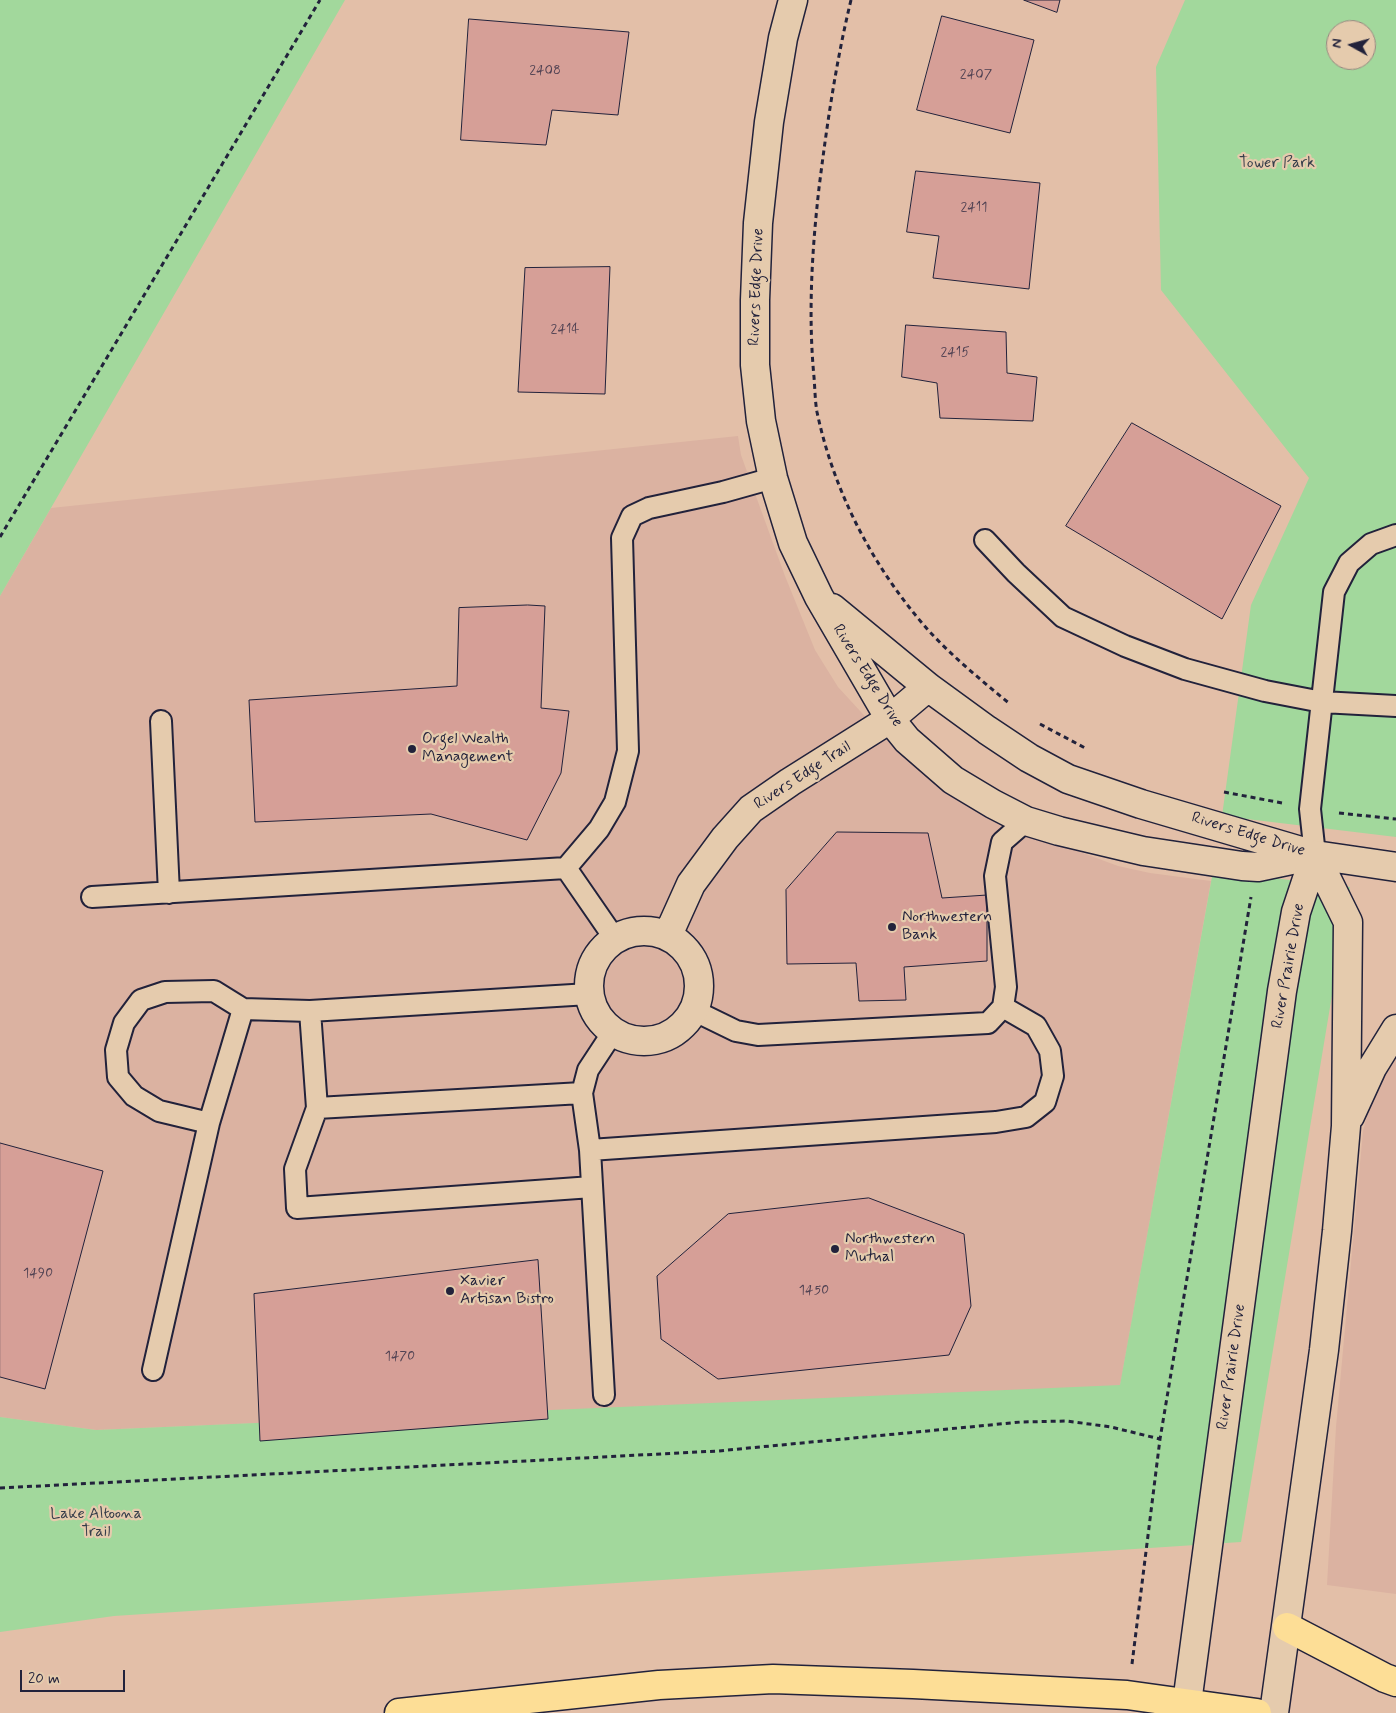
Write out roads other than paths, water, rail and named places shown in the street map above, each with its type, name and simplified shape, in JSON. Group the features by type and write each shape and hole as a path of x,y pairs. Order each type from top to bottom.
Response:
{"highway":[{"path":"1287,1626 1396,1682"},
{"path":"399,1713 659,1685 774,1679 1127,1695 1257,1713"}],"street":[{"name":"Rivers Edge Drive","path":"793,0 783,38 769,122 758,222 754,365 761,421 773,478 793,543 819,597 890,719 907,740 952,780 1026,821 1058,831 1143,851 1242,866 1258,867 1315,855"},
{"name":"Rivers Edge Drive","path":"819,597 928,686 1029,758 1068,779 1141,804 1315,855"},
{"name":"Rivers Edge Trail","path":"668,935 691,884 725,838 751,809 890,719 928,686"},
{"path":"1315,855 1396,867"},
{"path":"1274,1713 1324,1350 1346,1126 1348,922 1315,855"},
{"name":"River Prairie Drive","path":"1187,1703 1282,991 1296,912 1315,855"},
{"path":"642,930 668,935 676,939 687,951 696,967 700,986 695,1010 686,1024 674,1033 657,1040 639,1042 623,1038 605,1026 595,1011 589,994 590,975 594,961 604,948 615,939 629,932 642,930"},
{"path":"1346,1126 1372,1068 1396,1029"}],"lane":[{"path":"92,897 566,868 599,829 614,802 628,751 622,538 632,516 650,508 723,492 773,478"},
{"path":"1315,855 1310,809 1334,592 1349,563 1371,544 1396,535"},
{"path":"985,540 1016,573 1063,617 1125,646 1185,669 1265,691 1322,702 1396,706"},
{"path":"161,721 169,892"},
{"path":"695,1010 736,1031 758,1035 988,1023 1003,1007 1006,986 995,876 1002,842 1026,821"},
{"path":"566,868 615,939"},
{"path":"208,1123 159,1111 134,1096 118,1076 116,1050 124,1023 141,1000 166,992 214,992 243,1008 310,1011 589,994"},
{"path":"590,1150 986,1122 1026,1117 1046,1102 1053,1076 1050,1051 1036,1026 1003,1007"},
{"path":"153,1370 208,1123 243,1008"},
{"path":"310,1011 317,1108 295,1169 298,1208 592,1187"},
{"path":"604,1394 590,1150 582,1093 588,1070 613,1032"},
{"path":"317,1108 582,1093"}],"place":[{"name":"Orgel Wealth Management","path":"412,749"},
{"name":"Northwestern Bank","path":"892,927"},
{"name":"Northwestern Mutual","path":"835,1249"},
{"name":"Xavier Artisan Bistro","path":"450,1291"}],"park label":[{"name":"Tower Park","path":"1277,164"},
{"name":"Lake Altoona Trail","path":"96,1524"}]}
